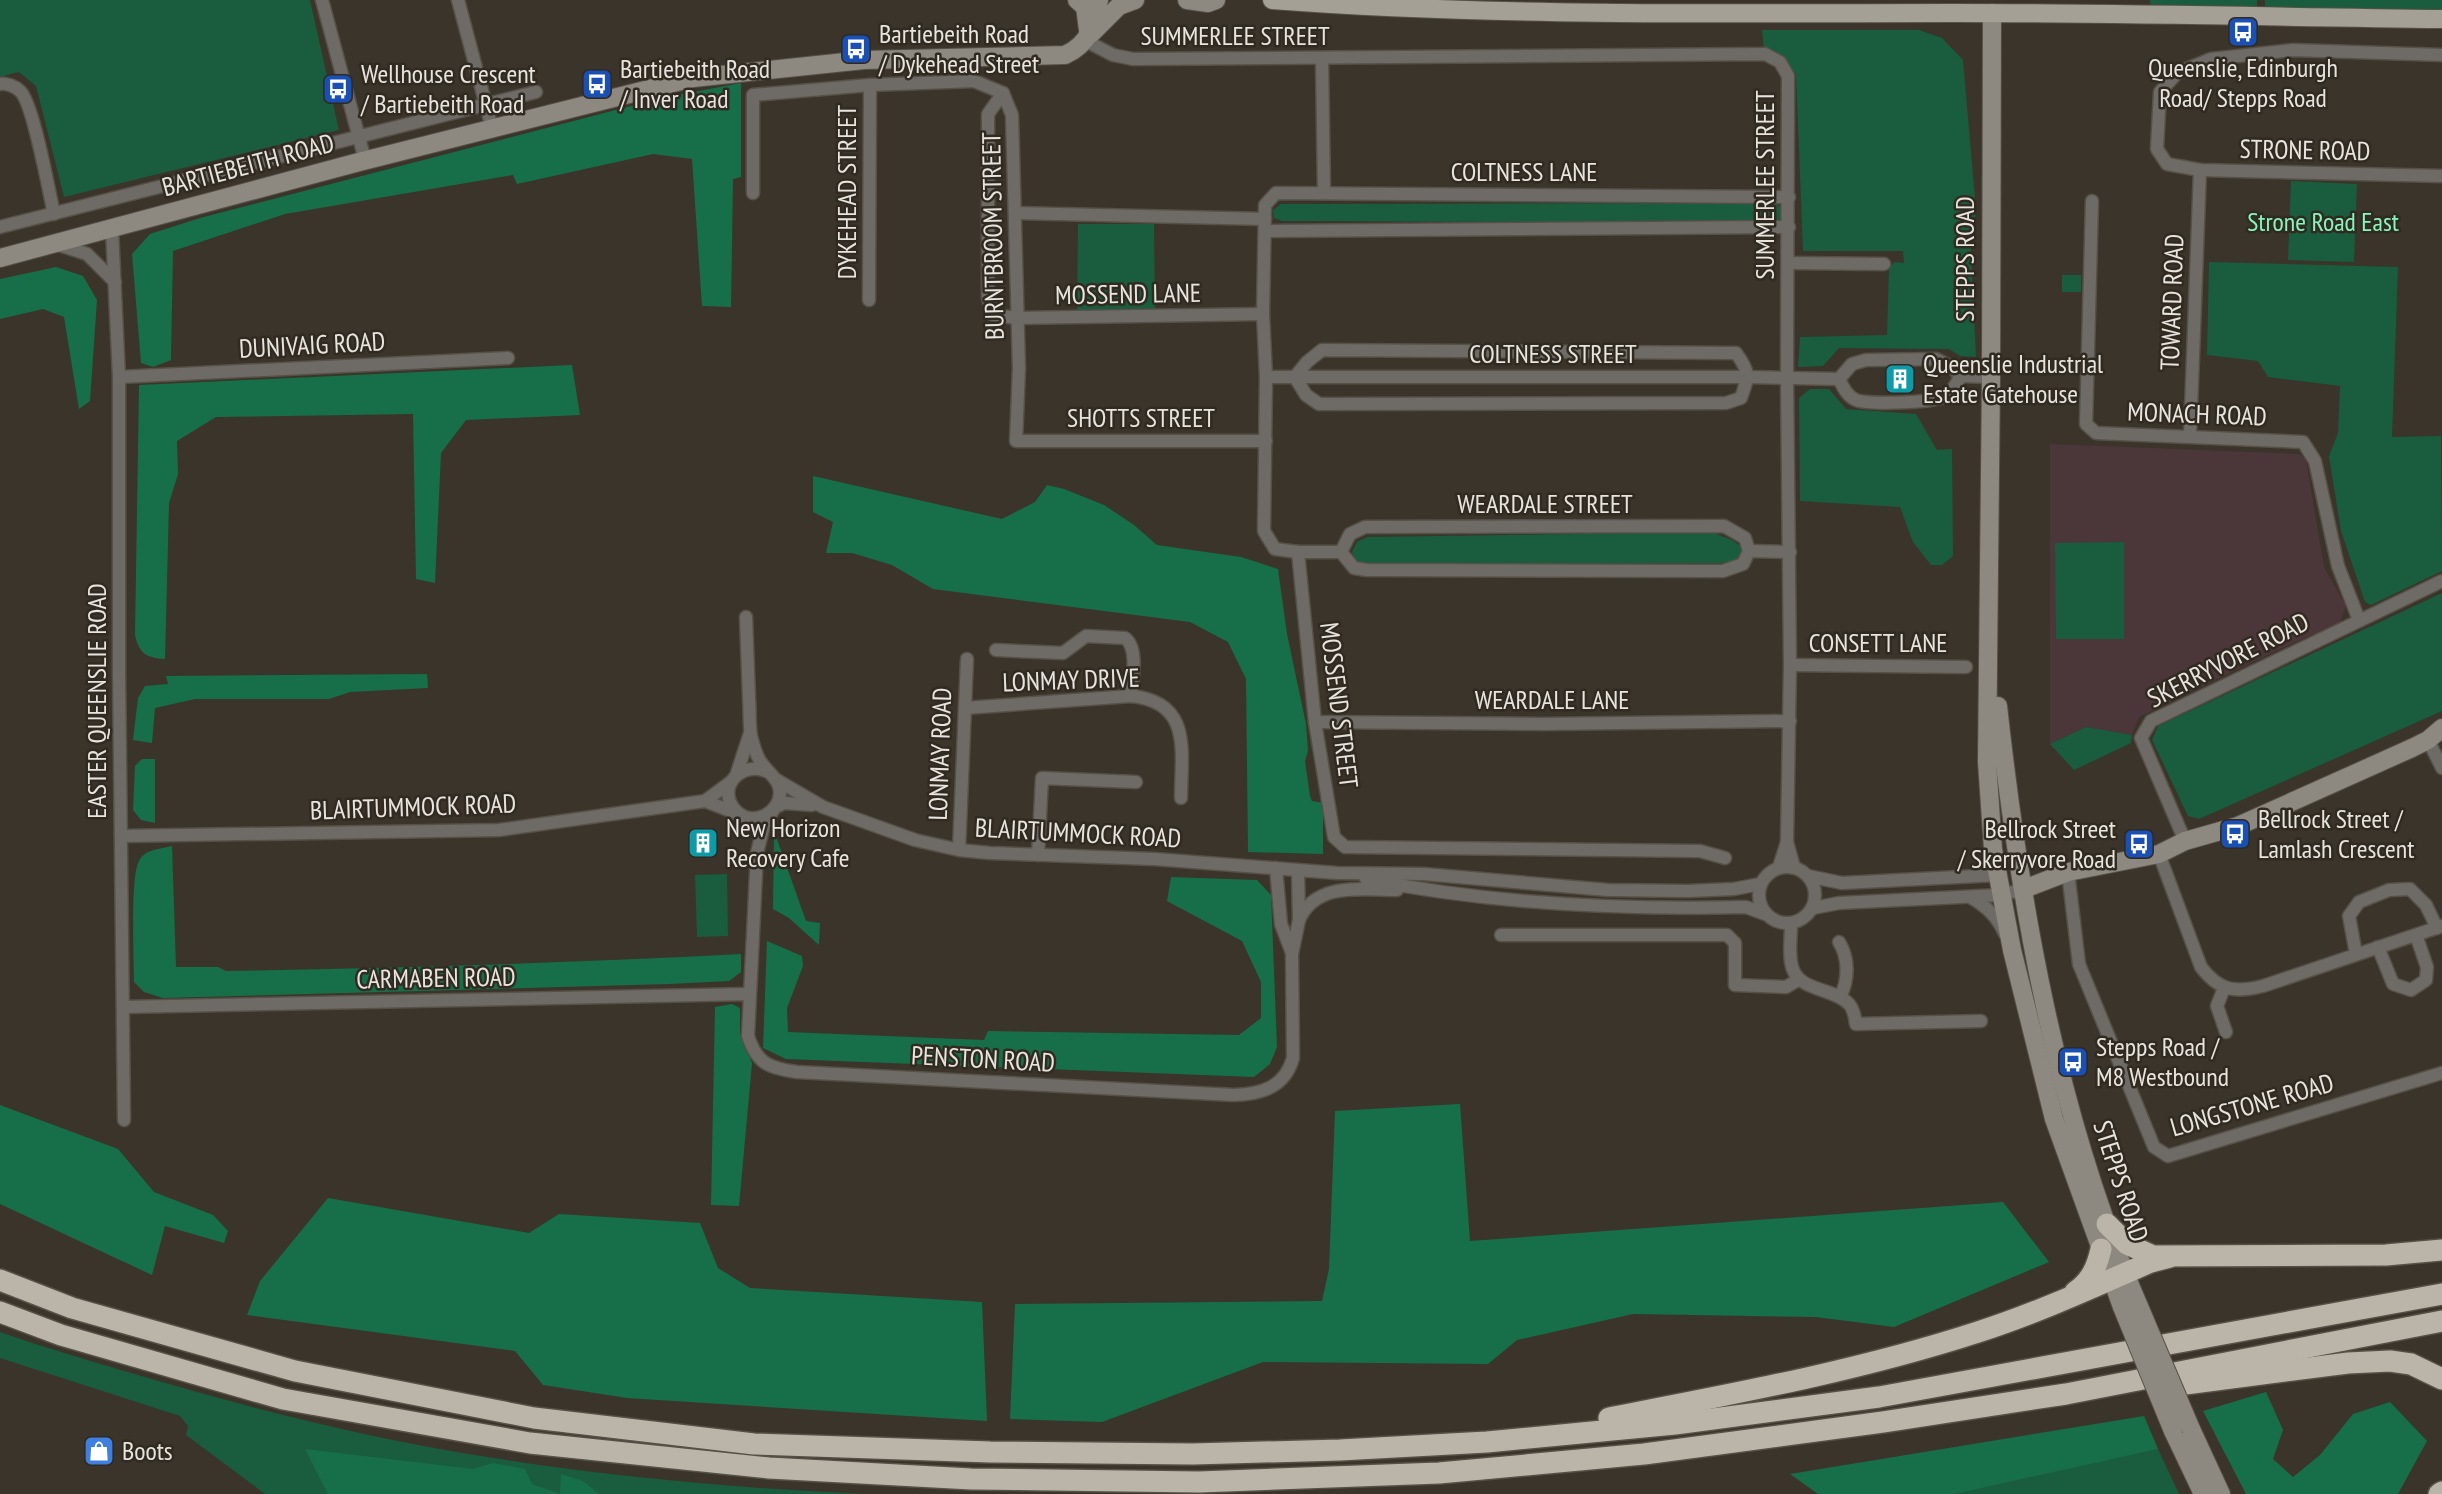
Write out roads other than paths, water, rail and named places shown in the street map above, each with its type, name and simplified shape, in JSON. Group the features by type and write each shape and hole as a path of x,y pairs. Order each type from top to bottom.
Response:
{"highway":[{"path":"2108,1224 2127,1244 2152,1256 2386,1255 2442,1250"},
{"path":"2065,1300 2090,1280 2101,1249"},
{"path":"1487,1442 1807,1379 1976,1333 2170,1257"},
{"path":"0,1280 72,1308 295,1371 534,1418 754,1444 1193,1454 1487,1442 1675,1424 1879,1397 2442,1294"},
{"path":"0,1312 61,1335 283,1399 530,1443 769,1468 971,1479 1199,1482 1439,1473 1644,1454 2066,1394 2442,1321"},
{"path":"2066,1394 2186,1385 2348,1363 2390,1360 2411,1364 2442,1379"}],"main road":[{"path":"1077,0 1085,7 1088,39"},
{"path":"1088,39 1099,0"},
{"name":"BARTIEBEITH ROAD","path":"0,258 365,160 693,78 864,60 1060,56 1072,52 1088,39 1119,6 1135,0"},
{"path":"1188,0 1208,3 1216,0"},
{"path":"1272,0 1632,14 2134,7 2442,19"},
{"name":"STEPPS ROAD","path":"1992,7 1992,377 1987,762 1993,849 2012,950 2054,1119 2101,1249 2118,1277 2221,1494"},
{"name":"STEPPS ROAD","path":"1989,630 2020,869 2048,1013 2069,1106 2108,1224 2118,1277"},
{"path":"2024,889 2068,872 2159,854 2185,841 2238,826 2435,734"},
{"path":"1998,875 2020,869 2068,872"},
{"name":"STEPPS ROAD","path":"2130,1305 2172,1432 2203,1494"}],"street":[{"path":"322,0 365,160"},
{"path":"458,0 492,128"},
{"name":"SUMMERLEE STREET","path":"1088,39 1113,55 1133,59 1765,54 1780,62 1788,76 1790,721 1787,842"},
{"name":"STRONE ROAD","path":"2442,55 2293,50 2211,59 2176,73 2160,92 2157,149 2167,164 2200,170 2442,176"},
{"path":"1322,59 1324,193"},
{"path":"753,193 752,95 870,85 974,81 1003,93"},
{"path":"0,84 5,83 22,91 31,112 54,214"},
{"name":"DYKEHEAD STREET","path":"869,300 870,85"},
{"name":"BARTIEBEITH ROAD","path":"0,227 536,92"},
{"name":"BURNTBROOM STREET","path":"1003,93 1012,115 1019,368 1016,441"},
{"name":"BURNTBROOM STREET","path":"993,315 988,298 988,114 1003,93"},
{"name":"TOWARD ROAD","path":"2190,436 2200,170"},
{"name":"COLTNESS LANE","path":"1265,225 1265,205 1276,193 1789,197"},
{"name":"MONACH ROAD","path":"2092,201 2085,424 2096,433 2304,442 2315,461 2338,566 2359,620"},
{"path":"1015,213 1265,225 1789,227"},
{"path":"1265,225 1264,531 1275,549 1341,552 1354,568 1367,570 1723,570 1743,564 1749,551 1790,552"},
{"name":"EASTER QUEENSLIE ROAD","path":"112,229 119,377 124,1120"},
{"path":"54,244 87,254 115,282"},
{"path":"1789,263 1884,264"},
{"name":"MOSSEND LANE","path":"993,315 1017,318 1264,314"},
{"path":"1322,350 1736,353 1746,367 1748,377 1741,398 1726,403 1319,404 1306,395 1295,377 1307,362 1322,350"},
{"name":"DUNIVAIG ROAD","path":"119,377 508,358"},
{"path":"1961,376 1949,394 1936,401 1854,400 1839,379 1852,364 1866,360 1936,359 1961,376 1992,377"},
{"name":"COLTNESS STREET","path":"1266,377 1839,379"},
{"name":"SHOTTS STREET","path":"1016,441 1266,441"},
{"name":"WEARDALE STREET","path":"1341,552 1350,534 1365,527 1710,526 1724,526 1738,532 1745,538 1749,551"},
{"name":"MOSSEND STREET","path":"1298,552 1315,722 1334,837 1345,847 1700,851 1725,858"},
{"name":"SKERRYVORE ROAD","path":"2185,841 2141,738 2151,721 2442,581"},
{"path":"746,617 750,733 758,756 773,776 780,794 764,825 757,853"},
{"path":"996,650 1063,653 1086,636 1125,638 1133,649 1131,696"},
{"name":"LONMAY ROAD","path":"959,850 967,659"},
{"name":"CONSETT LANE","path":"1790,665 1966,667"},
{"name":"LONMAY DRIVE","path":"965,708 1131,696 1151,699 1161,704 1177,720 1181,735 1181,798"},
{"name":"WEARDALE LANE","path":"1315,722 1543,724 1790,721"},
{"path":"750,733 729,795 731,803 743,816 757,853"},
{"path":"2435,734 2442,768"},
{"path":"734,778 747,769 755,768 773,776"},
{"name":"BLAIRTUMMOCK ROAD","path":"773,776 823,807"},
{"name":"BLAIRTUMMOCK ROAD","path":"705,801 734,778"},
{"path":"1038,855 1042,778 1136,782"},
{"name":"BLAIRTUMMOCK ROAD","path":"121,836 499,830 705,801 743,816"},
{"name":"BLAIRTUMMOCK ROAD","path":"775,808 794,803 823,807 915,840 959,850 1154,859 1337,873 1424,874 1608,890 1688,891 1760,884"},
{"path":"743,816 760,818 775,808"},
{"path":"1779,867 1787,842"},
{"path":"1787,842 1794,867"},
{"name":"PENSTON ROAD","path":"757,853 748,1036 752,1049 764,1063 787,1071 1254,1094 1267,1091 1277,1084 1289,1072 1293,1058 1292,954 1299,920 1298,870"},
{"path":"2159,854 2201,967 2210,979 2224,988 2245,990 2263,986 2440,927 2426,905 2410,888 2389,891 2359,902 2349,916 2356,954"},
{"path":"1808,876 1814,886 1815,897 1813,908 1804,918 1791,923 1776,922 1765,914 1759,905 1760,884 1767,874 1779,867 1794,867 1808,876 1842,883 1998,875"},
{"name":"PENSTON ROAD","path":"1276,868 1281,924 1292,954"},
{"name":"LONGSTONE ROAD","path":"2068,872 2078,964 2154,1147 2168,1156 2442,1073"},
{"name":"BLAIRTUMMOCK ROAD","path":"1337,873 1422,890 1607,907 1746,906 1765,914"},
{"path":"1813,908 1839,903 2001,895 2024,889"},
{"path":"1299,920 1313,900 1335,890 1422,890"},
{"path":"1969,896 1995,916 2012,950"},
{"path":"1791,923 1791,964 1798,980 1822,992 1840,997 1852,1006 1856,1024 1981,1021"},
{"path":"1502,936 1727,935 1735,943 1735,985 1786,987 1798,980"},
{"path":"2378,947 2393,984 2411,989 2426,980 2427,967 2416,935"},
{"path":"1839,942 1845,951 1847,968 1840,997"},
{"path":"2224,988 2217,1006 2226,1032"},
{"name":"CARMABEN ROAD","path":"123,1007 749,994"}],"place":[{"name":"Queenslie, Edinburgh Road/ Stepps Road","path":"2243,32"},
{"name":"Bartiebeith Road / Dykehead Street","path":"856,49"},
{"name":"Bartiebeith Road / Inver Road","path":"597,84"},
{"name":"Wellhouse Crescent / Bartiebeith Road","path":"338,89"},
{"name":"Queenslie Industrial Estate Gatehouse","path":"1900,379"},
{"name":"Bellrock Street / Lamlash Crescent","path":"2235,834"},
{"name":"New Horizon Recovery Cafe","path":"703,843"},
{"name":"Bellrock Street / Skerryvore Road","path":"2139,844"},
{"name":"Stepps Road / M8 Westbound","path":"2073,1062"},
{"name":"Boots","path":"99,1451"}],"park label":[{"name":"Strone Road East","path":"2323,222"}]}
